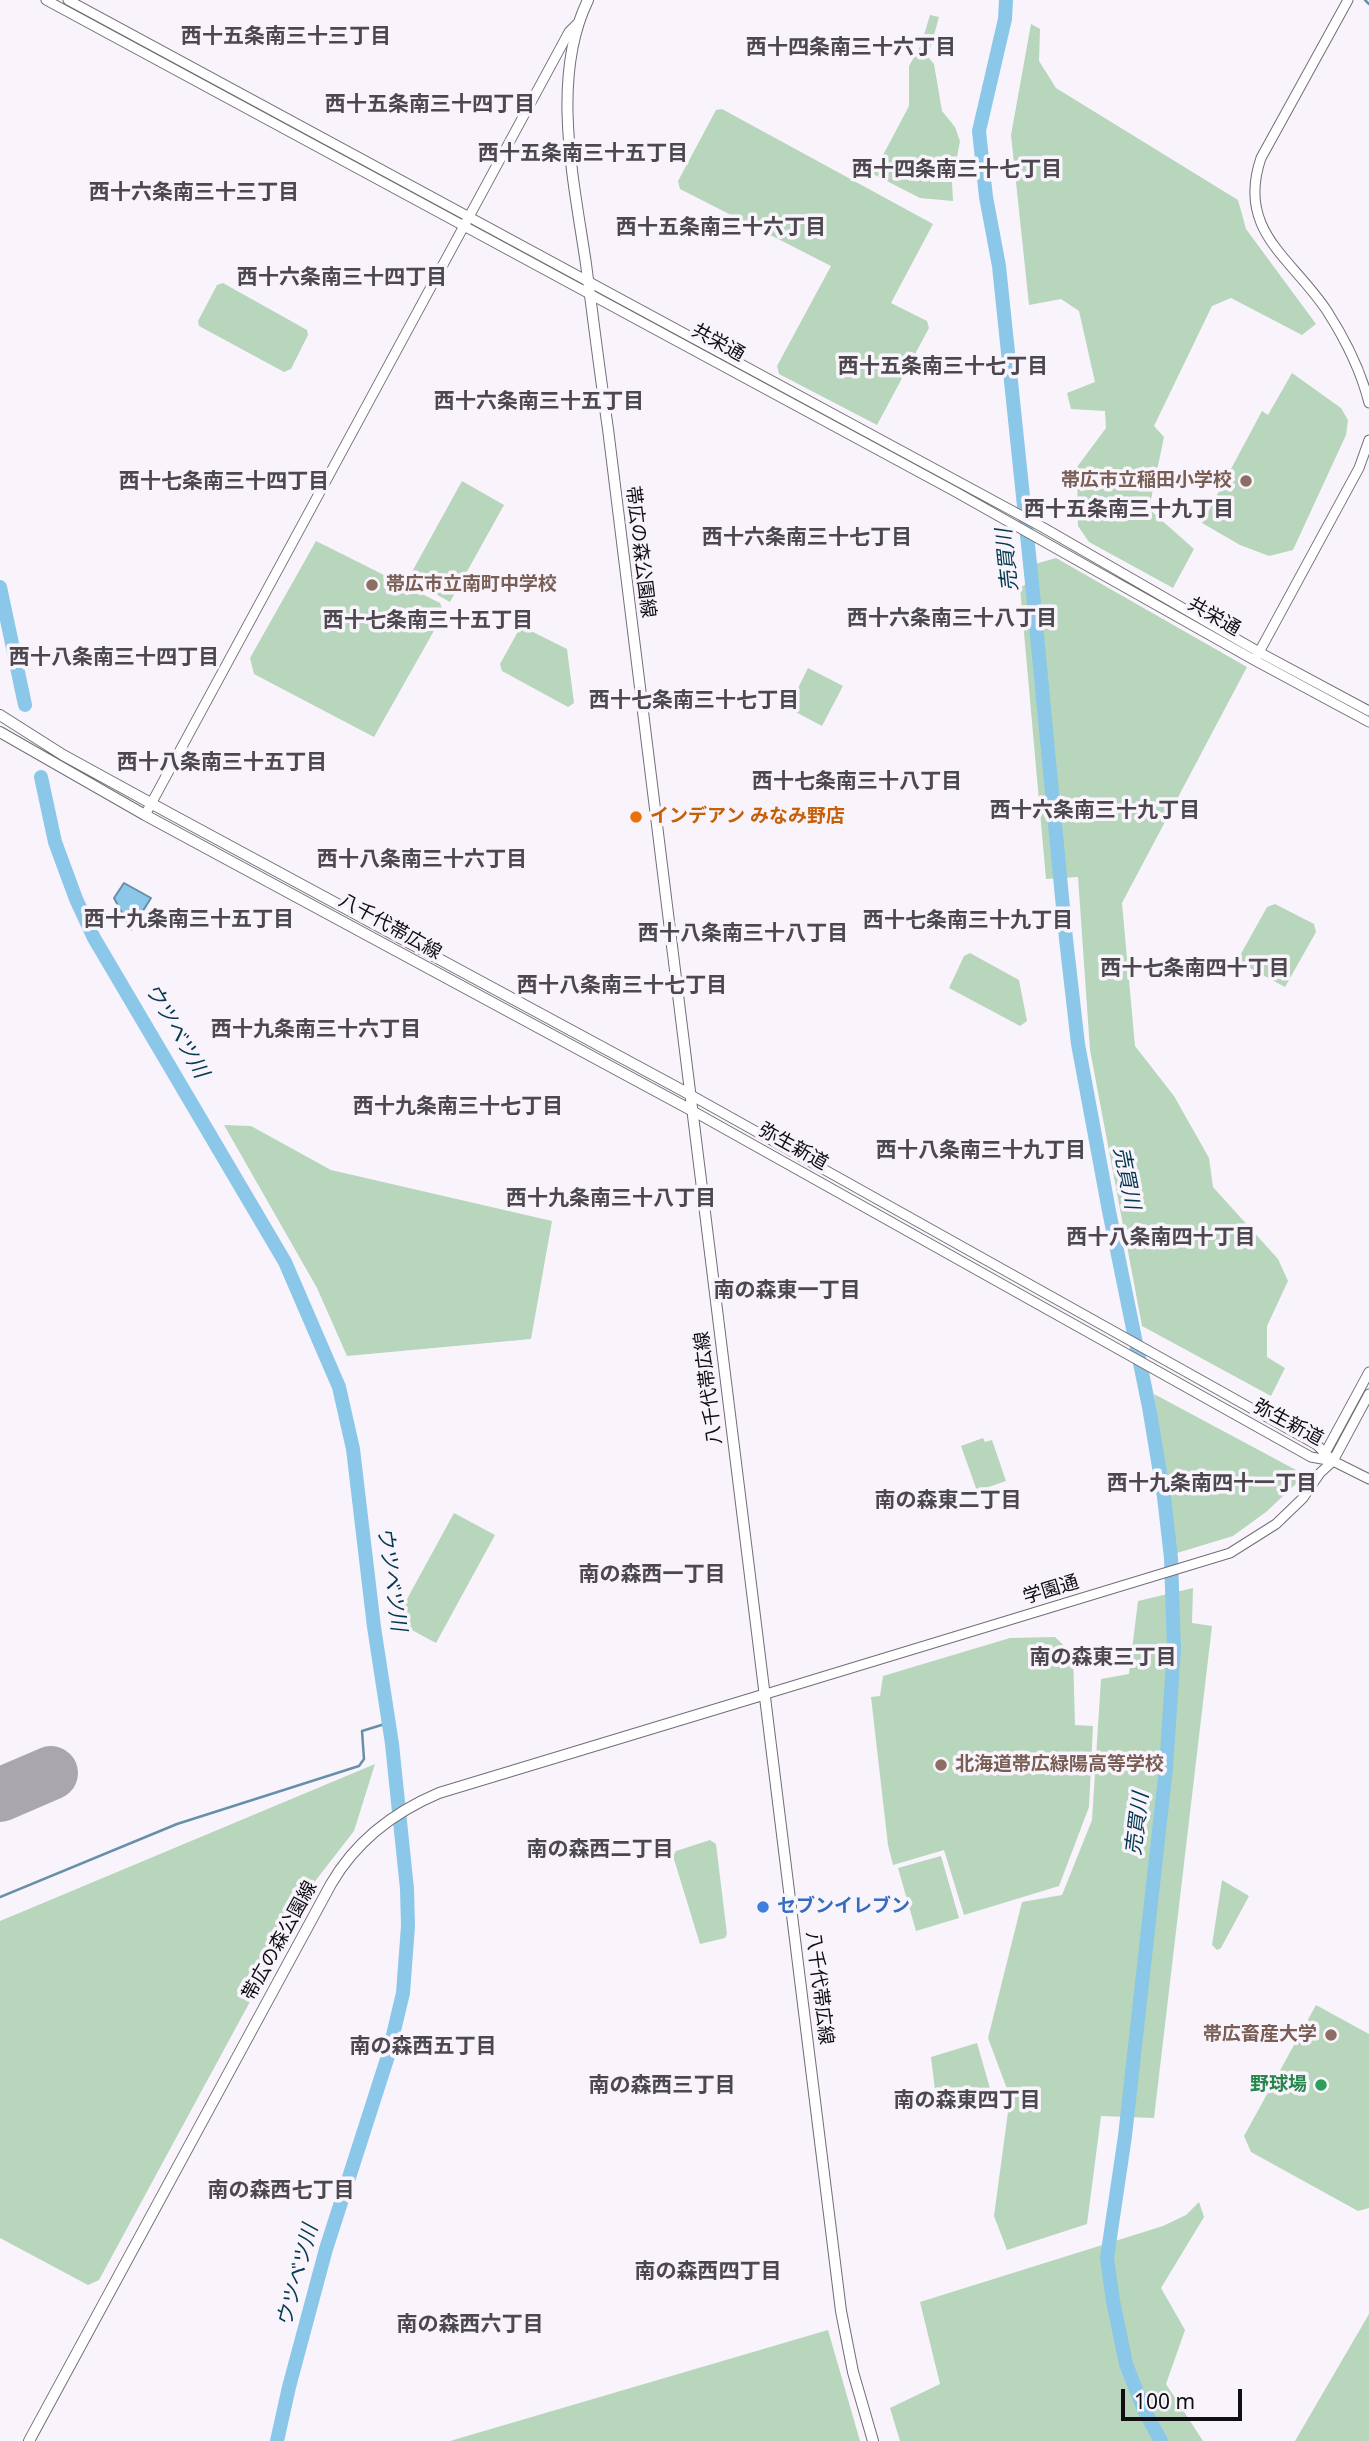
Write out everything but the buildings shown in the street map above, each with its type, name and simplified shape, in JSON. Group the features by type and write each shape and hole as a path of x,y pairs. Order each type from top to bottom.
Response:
{"main road":[{"name":"帯広の森公園線","path":"588,0 577,24 569,73 569,127 691,1110"},
{"name":"八千代帯広線","path":"0,715 63,755 689,1094"},
{"name":"八千代帯広線","path":"0,732 145,815 691,1110 841,2311 853,2372 873,2441"},
{"name":"帯広の森公園線","path":"29,2441 331,1884 366,1838 407,1808 452,1789 766,1694"}],"street":[{"name":"共栄通","path":"46,0 467,223 588,282 1044,528 1369,722"},
{"name":"共栄通","path":"68,0 590,293 1256,656 1369,712"},
{"path":"1348,0 1261,158 1254,184 1254,198 1255,208 1266,234 1325,309 1343,339 1369,403"},
{"path":"145,815 569,32 577,24"},
{"path":"1256,656 1359,468 1369,440"},
{"name":"弥生新道","path":"689,1094 1159,1356 1333,1461"},
{"name":"弥生新道","path":"691,1110 1311,1457 1323,1456"},
{"path":"1320,1473 1323,1456 1369,1372"},
{"name":"学園通","path":"766,1694 1230,1553 1276,1524 1303,1498 1320,1473 1333,1461 1369,1394"},
{"path":"1333,1461 1369,1479"}],"green space":[{"path":"930,15 939,17 928,57 934,64 942,111 955,127 960,141 957,157 932,160 930,182 952,182 953,201 920,198 873,174 909,106 909,66 921,45"},
{"path":"1031,24 1040,29 1039,61 1056,88 1238,200 1246,229 1316,324 1302,335 1231,298 1212,306 1154,426 1164,437 1149,509 1194,549 1173,588 1089,542 1078,526 1077,467 1106,428 1105,411 1071,409 1067,393 1095,382 1079,311 1061,299 1029,305 1011,135"},
{"path":"722,109 933,224 891,303 927,321 929,328 877,425 779,374 777,366 831,266 680,189 678,181 716,110"},
{"path":"223,283 307,330 308,335 291,369 284,372 199,326 198,321 217,285"},
{"path":"1292,373 1341,408 1348,420 1346,435 1293,550 1269,556 1240,545 1202,523 1262,411 1268,415"},
{"path":"462,481 504,505 450,602 408,579"},
{"path":"316,541 440,603 444,613 374,737 254,674 250,658"},
{"path":"1056,558 1247,667 1122,903 1135,1046 1174,1096 1209,1158 1213,1187 1278,1259 1288,1281 1267,1326 1267,1357 1285,1368 1271,1396 1142,1326 1090,1050 1078,877 1046,879 1020,588 1036,577 1035,564"},
{"path":"521,626 567,649 574,703 568,707 502,671 500,664"},
{"path":"808,668 843,686 822,726 788,708"},
{"path":"1275,904 1314,924 1316,932 1285,987 1237,961 1267,907"},
{"path":"970,953 1019,980 1027,1021 1020,1026 949,988 964,956"},
{"path":"224,1125 251,1126 331,1170 552,1221 531,1339 347,1356 317,1288"},
{"path":"1154,1394 1296,1470 1297,1483 1266,1512 1233,1536 1177,1553"},
{"path":"983,1438 985,1442 992,1440 1006,1481 977,1491 961,1446"},
{"path":"454,1513 495,1535 436,1643 395,1621"},
{"path":"1193,1588 1192,1623 1212,1626 1154,2118 1101,2116 1087,2224 1007,2250 994,2216 1010,2097 988,2038 1022,1902 1062,1895 1092,1820 1101,1679 1129,1674 1138,1601"},
{"name":"北海道帯広緑陽高等学校","path":"1055,1637 1073,1654 1075,1725 1093,1726 1089,1807 1059,1886 964,1915 944,1850 893,1865 888,1845 871,1697 880,1696 883,1676 1010,1638"},
{"path":"375,1764 354,1831 316,1880 99,2280 88,2285 0,2238 0,1921"},
{"path":"710,1840 716,1844 727,1934 725,1938 700,1944 673,1856 676,1851"},
{"path":"941,1856 959,1918 916,1931 898,1868"},
{"path":"1222,1880 1249,1896 1221,1948 1217,1950 1212,1945"},
{"name":"野球場","path":"1316,2005 1369,2034 1369,2208 1358,2211 1251,2152 1244,2136"},
{"path":"977,2043 991,2092 988,2097 944,2111 937,2107 931,2057"},
{"path":"1199,2202 1204,2217 1161,2288 1185,2330 1166,2384 1203,2441 900,2441 890,2408 940,2384 920,2302 1163,2226 1186,2215"},
{"path":"1369,2314 1369,2441 1295,2441"},
{"path":"828,2330 860,2441 450,2441"}],"water":[{"path":"124,883 151,898 131,930 114,898"}],"waterway":[{"name":"売買川","path":"1006,0 1005,19 979,131 986,197 999,266 1078,1044 1149,1407 1171,1558 1174,1649 1166,1768 1125,2136 1107,2258 1126,2364 1144,2410 1161,2441"},
{"path":"1365,0 1369,4"},
{"name":"ウツベツ川","path":"0,587 25,705"},
{"name":"ウツベツ川","path":"41,777 55,842 94,938 285,1262 339,1387 353,1449 374,1627 392,1744 407,1889 408,1926 403,1993 388,2056 326,2249 277,2441"},
{"path":"0,1897 177,1824 359,1766 364,1759 362,1731 388,1723"}],"runway":[{"path":"0,1795 51,1773"}],"place":[{"name":"帯広市立稲田小学校","path":"1246,481"},
{"name":"帯広市立南町中学校","path":"372,585"},
{"name":"インデアン みなみ野店","path":"636,817"},
{"name":"北海道帯広緑陽高等学校","path":"941,1765"},
{"name":"セブンイレブン","path":"763,1907"},
{"name":"帯広畜産大学","path":"1331,2035"},
{"name":"野球場","path":"1321,2085"}],"district":[{"name":"西十五条南三十三丁目","path":"286,37"},
{"name":"西十四条南三十六丁目","path":"851,48"},
{"name":"西十五条南三十四丁目","path":"430,105"},
{"name":"西十五条南三十五丁目","path":"583,154"},
{"name":"西十四条南三十七丁目","path":"957,170"},
{"name":"西十六条南三十三丁目","path":"194,193"},
{"name":"西十五条南三十六丁目","path":"721,228"},
{"name":"西十六条南三十四丁目","path":"342,278"},
{"name":"西十五条南三十七丁目","path":"943,367"},
{"name":"西十六条南三十五丁目","path":"539,402"},
{"name":"西十七条南三十四丁目","path":"224,482"},
{"name":"西十五条南三十九丁目","path":"1129,510"},
{"name":"西十六条南三十七丁目","path":"807,538"},
{"name":"西十六条南三十八丁目","path":"952,619"},
{"name":"西十七条南三十五丁目","path":"428,621"},
{"name":"西十八条南三十四丁目","path":"114,658"},
{"name":"西十七条南三十七丁目","path":"694,701"},
{"name":"西十八条南三十五丁目","path":"222,763"},
{"name":"西十七条南三十八丁目","path":"857,782"},
{"name":"西十六条南三十九丁目","path":"1095,811"},
{"name":"西十八条南三十六丁目","path":"422,860"},
{"name":"西十九条南三十五丁目","path":"189,920"},
{"name":"西十七条南三十九丁目","path":"968,921"},
{"name":"西十八条南三十八丁目","path":"743,934"},
{"name":"西十七条南四十丁目","path":"1195,969"},
{"name":"西十八条南三十七丁目","path":"622,986"},
{"name":"西十九条南三十六丁目","path":"316,1030"},
{"name":"西十九条南三十七丁目","path":"458,1107"},
{"name":"西十八条南三十九丁目","path":"981,1151"},
{"name":"西十九条南三十八丁目","path":"611,1199"},
{"name":"西十八条南四十丁目","path":"1161,1238"},
{"name":"南の森東一丁目","path":"787,1291"},
{"name":"西十九条南四十一丁目","path":"1212,1484"},
{"name":"南の森東二丁目","path":"948,1501"},
{"name":"南の森西一丁目","path":"652,1575"},
{"name":"南の森東三丁目","path":"1103,1658"},
{"name":"南の森西二丁目","path":"600,1850"},
{"name":"南の森西五丁目","path":"423,2047"},
{"name":"南の森西三丁目","path":"662,2086"},
{"name":"南の森東四丁目","path":"967,2101"},
{"name":"南の森西七丁目","path":"281,2191"},
{"name":"南の森西四丁目","path":"708,2272"},
{"name":"南の森西六丁目","path":"470,2325"}]}
